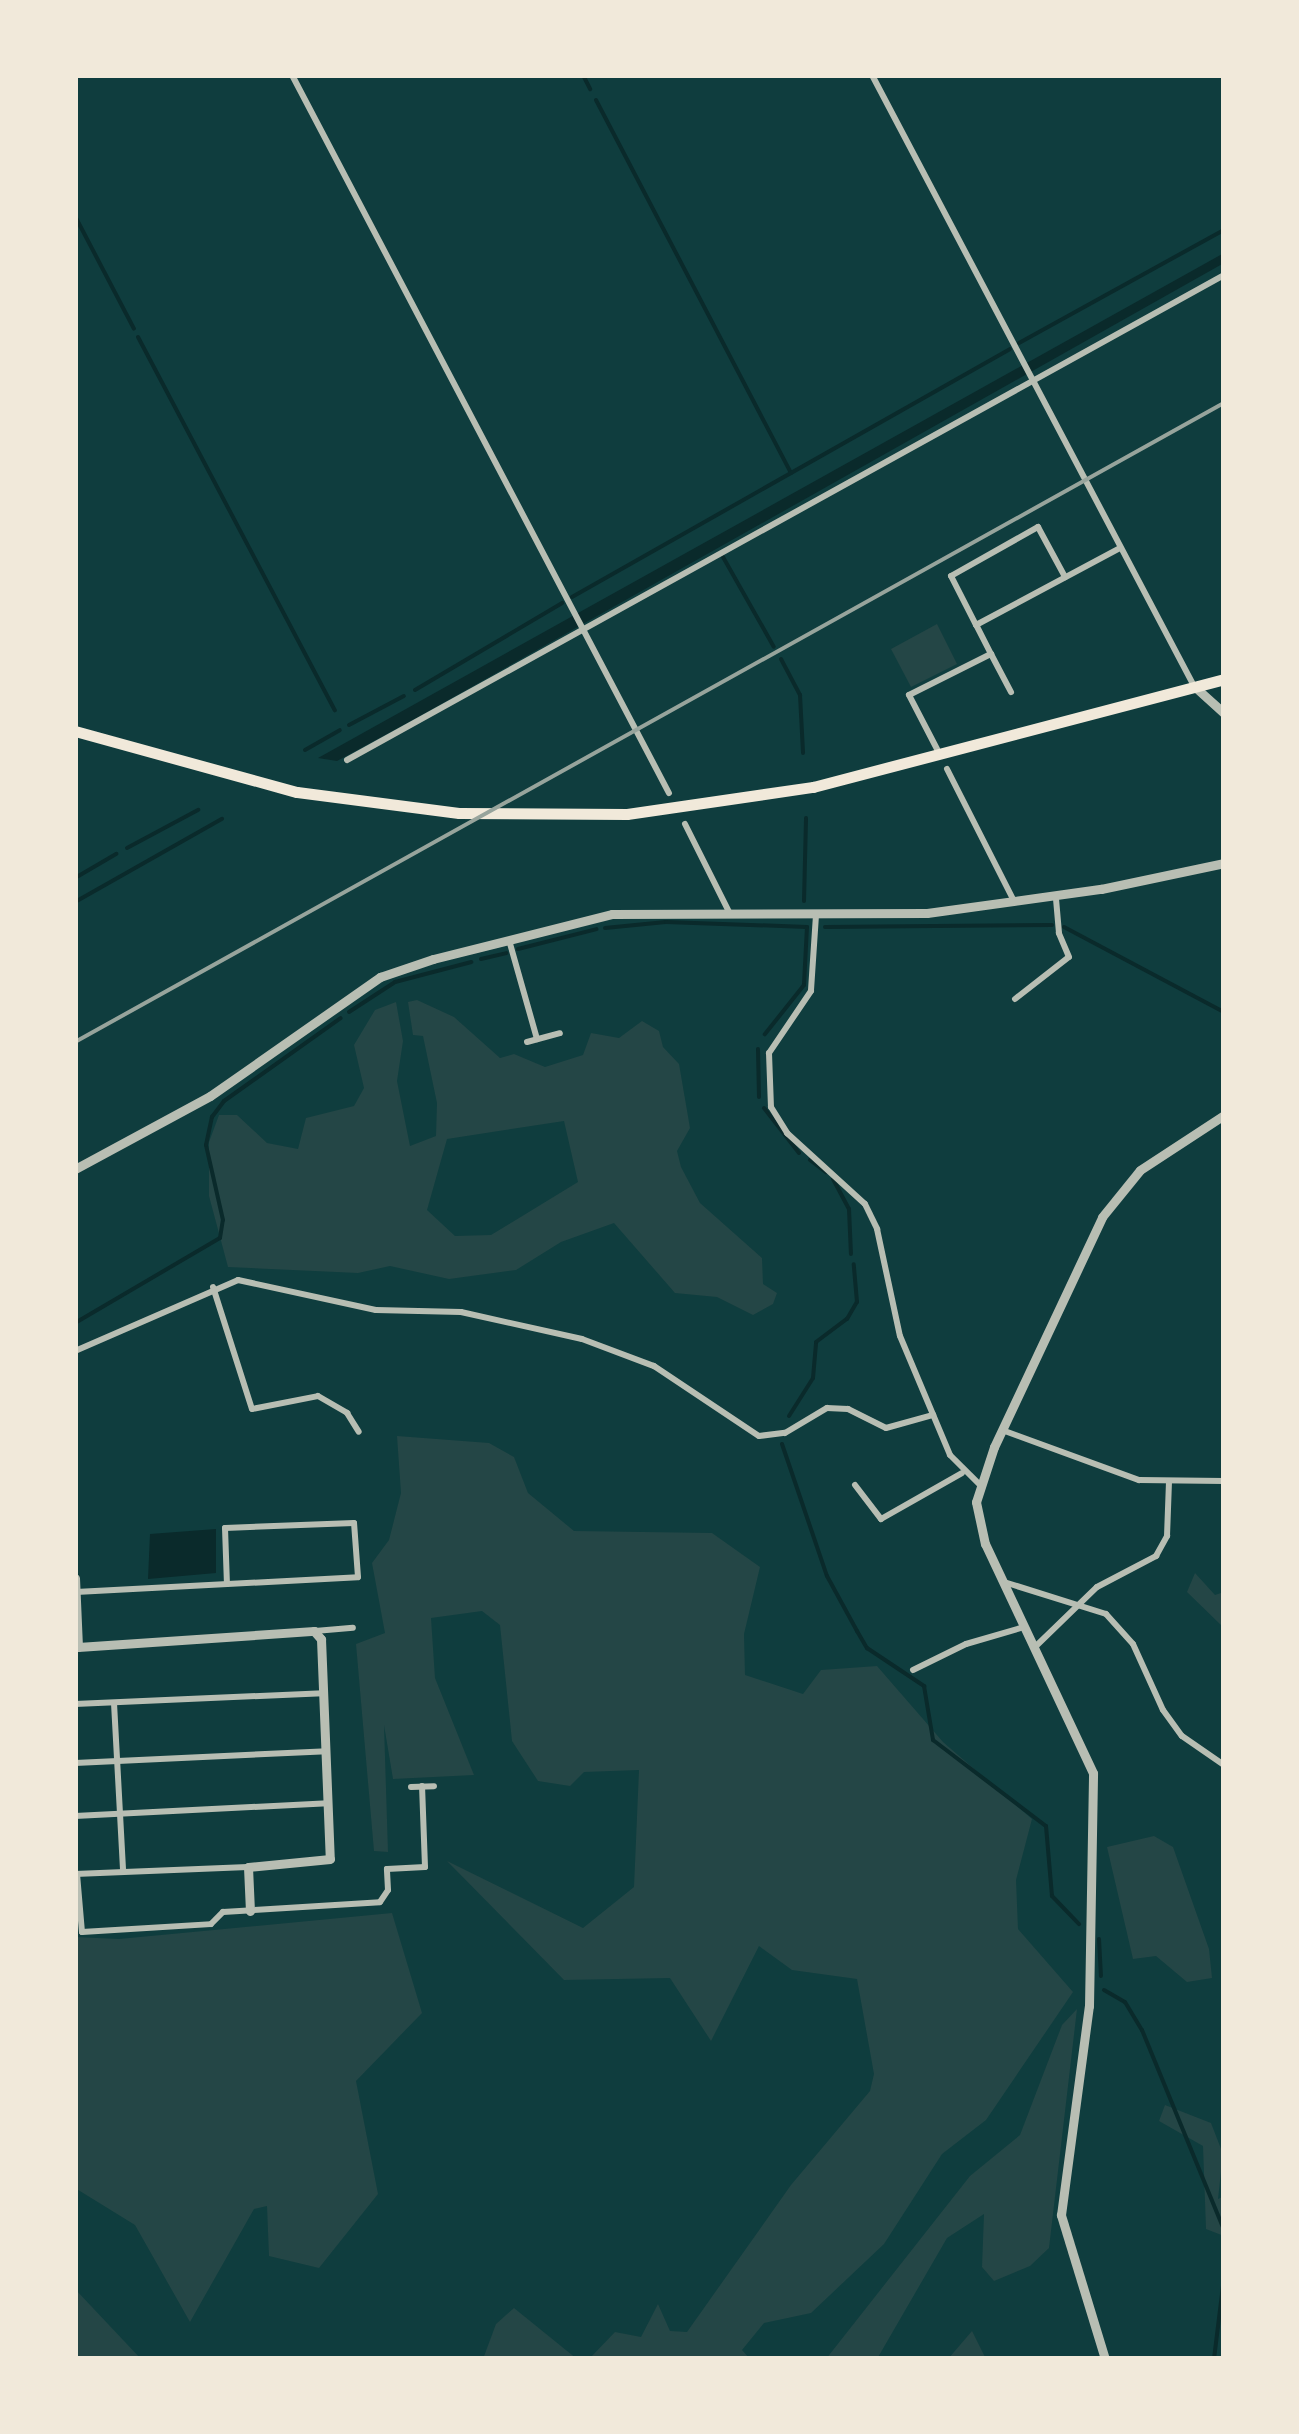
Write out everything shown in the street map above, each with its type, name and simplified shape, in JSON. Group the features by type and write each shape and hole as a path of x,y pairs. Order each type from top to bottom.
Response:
{"highway":[{"path":"75,731 297,792 459,813 627,814 776,794 940,758 1224,679"}],"street":[{"path":"292,75 669,792"},
{"path":"872,75 1195,688 1224,713"},
{"path":"346,760 1224,275"},
{"path":"1011,692 951,576 1038,527 1066,577"},
{"path":"976,625 1120,548"},
{"path":"937,749 909,695 991,654"},
{"path":"946,769 1014,901"},
{"path":"685,824 728,912"},
{"path":"75,1169 210,1096 380,977 509,940 612,914 927,913 1056,895 1224,862"},
{"path":"1014,999 1069,957 1059,933 1056,895"},
{"path":"816,915 811,991 768,1053 766,1086 787,1133 865,1204 877,1229 891,1312 933,1415 962,1473 979,1484"},
{"path":"509,940 537,1039"},
{"path":"527,1042 560,1033"},
{"path":"1105,2359 1061,2216 1088,2006 1092,1774 978,1529 979,1484 1074,1270 1125,1183 1224,1115"},
{"path":"75,1351 213,1286 256,1282 376,1310 461,1312 582,1339 654,1366 759,1436 785,1433 828,1408 848,1409 886,1428 933,1415"},
{"path":"213,1286 252,1409 318,1396 347,1414 359,1432"},
{"path":"1002,1430 1074,1460 1169,1482 1224,1482"},
{"path":"855,1485 882,1519 962,1473"},
{"path":"1035,1647 1081,1602 1156,1556 1167,1536 1169,1482"},
{"path":"76,1592 358,1578 354,1523 224,1528 227,1584"},
{"path":"75,1578 78,1647 353,1628"},
{"path":"1004,1582 1081,1602 1122,1630 1163,1710 1182,1736 1224,1765"},
{"path":"913,1670 966,1644 1026,1627"},
{"path":"314,1631 321,1639 330,1859 248,1867 76,1874 82,1932 210,1924 223,1912 380,1902 386,1897 387,1869 425,1867 422,1786"},
{"path":"75,1704 324,1693"},
{"path":"114,1702 123,1871"},
{"path":"75,1763 326,1750"},
{"path":"410,1788 434,1786"},
{"path":"75,1816 329,1803"},
{"path":"248,1867 250,1911"}],"shaded area":[{"path":"1224,253 1224,263 418,717 337,761 318,758"},
{"path":"937,624 957,664 911,687 891,649"},
{"path":"417,1000 454,1017 500,1058 514,1054 545,1067 583,1055 591,1033 619,1038 642,1021 659,1031 663,1047 679,1064 690,1128 677,1151 681,1167 700,1203 762,1258 763,1284 777,1293 773,1304 753,1315 717,1297 675,1293 614,1223 561,1242 516,1270 449,1279 390,1266 358,1273 228,1267 209,1196 209,1142 219,1115 237,1115 267,1143 298,1149 306,1118 354,1106 364,1088 354,1045 375,1010 396,1002 403,1041 397,1081 410,1146 436,1136 437,1103 423,1036 413,1035 408,1002","holes":["564,1121 578,1182 491,1235 455,1236 427,1210 447,1139"]},
{"path":"397,1436 489,1443 514,1457 528,1493 574,1531 712,1533 760,1567 744,1634 745,1675 803,1694 821,1670 877,1666 943,1742 1032,1819 1016,1880 1018,1929 1073,1992 986,2120 942,2154 884,2244 811,2313 764,2323 742,2350 750,2359 589,2359 615,2332 641,2337 658,2304 670,2331 687,2332 791,2185 870,2091 874,2074 857,1979 792,1970 759,1946 711,2041 670,1978 564,1980 447,1861 583,1928 634,1887 639,1770 584,1772 570,1786 538,1781 512,1741 500,1625 482,1611 431,1618 435,1678 474,1775 393,1779 384,1725 388,1852 374,1851 356,1644 385,1633 372,1563 389,1540 401,1493"},
{"path":"216,1529 216,1573 148,1579 150,1534"},
{"path":"1195,1573 1215,1595 1224,1592 1224,1628 1187,1592"},
{"path":"1154,1836 1173,1847 1209,1949 1212,1978 1187,1982 1156,1956 1133,1959 1107,1847"},
{"path":"392,1913 422,2013 356,2081 378,2194 319,2268 269,2256 267,2206 254,2209 190,2322 135,2225 75,2188 75,1937 119,1939"},
{"path":"1077,2009 1049,2248 1030,2266 994,2281 982,2267 984,2214 947,2238 877,2359 826,2359 970,2176 1020,2135 1062,2025"},
{"path":"1165,2105 1211,2123 1223,2154 1218,2199 1224,2196 1224,2236 1206,2229 1203,2146 1159,2121"},
{"path":"75,2289 141,2359 75,2359"},
{"path":"514,2308 577,2359 483,2359 496,2324"},
{"path":"972,2331 986,2359 948,2359"}],"waterway":[{"path":"583,75 590,89"},
{"path":"596,100 791,473"},
{"path":"75,216 134,329"},
{"path":"1019,343 1224,230"},
{"path":"138,337 335,710"},
{"path":"572,597 1010,349"},
{"path":"723,557 774,647"},
{"path":"415,690 562,603"},
{"path":"781,659 800,695 803,753"},
{"path":"349,725 404,696"},
{"path":"305,750 340,730"},
{"path":"127,848 198,810"},
{"path":"804,901 806,818"},
{"path":"75,902 222,819"},
{"path":"75,878 116,854"},
{"path":"605,928 666,922 807,927 804,985 765,1034"},
{"path":"825,927 1052,925"},
{"path":"1064,927 1224,1012"},
{"path":"518,949 597,929"},
{"path":"481,959 506,953"},
{"path":"349,1012 395,982 471,962"},
{"path":"75,1323 220,1238 223,1220 206,1145 212,1117 224,1101 341,1018"},
{"path":"758,1049 759,1097"},
{"path":"764,1108 799,1153"},
{"path":"810,1160 826,1172"},
{"path":"833,1179 849,1209 851,1254"},
{"path":"789,1416 813,1378 816,1342 847,1319 857,1302 854,1264"},
{"path":"782,1444 827,1576 867,1648 924,1686 933,1740 1046,1826 1052,1896 1079,1924"},
{"path":"1099,1939 1101,1976"},
{"path":"1104,1990 1125,2002 1142,2030 1224,2230"},
{"path":"1214,2359 1224,2277"}],"railway":[{"path":"75,1042 1224,403"}]}
